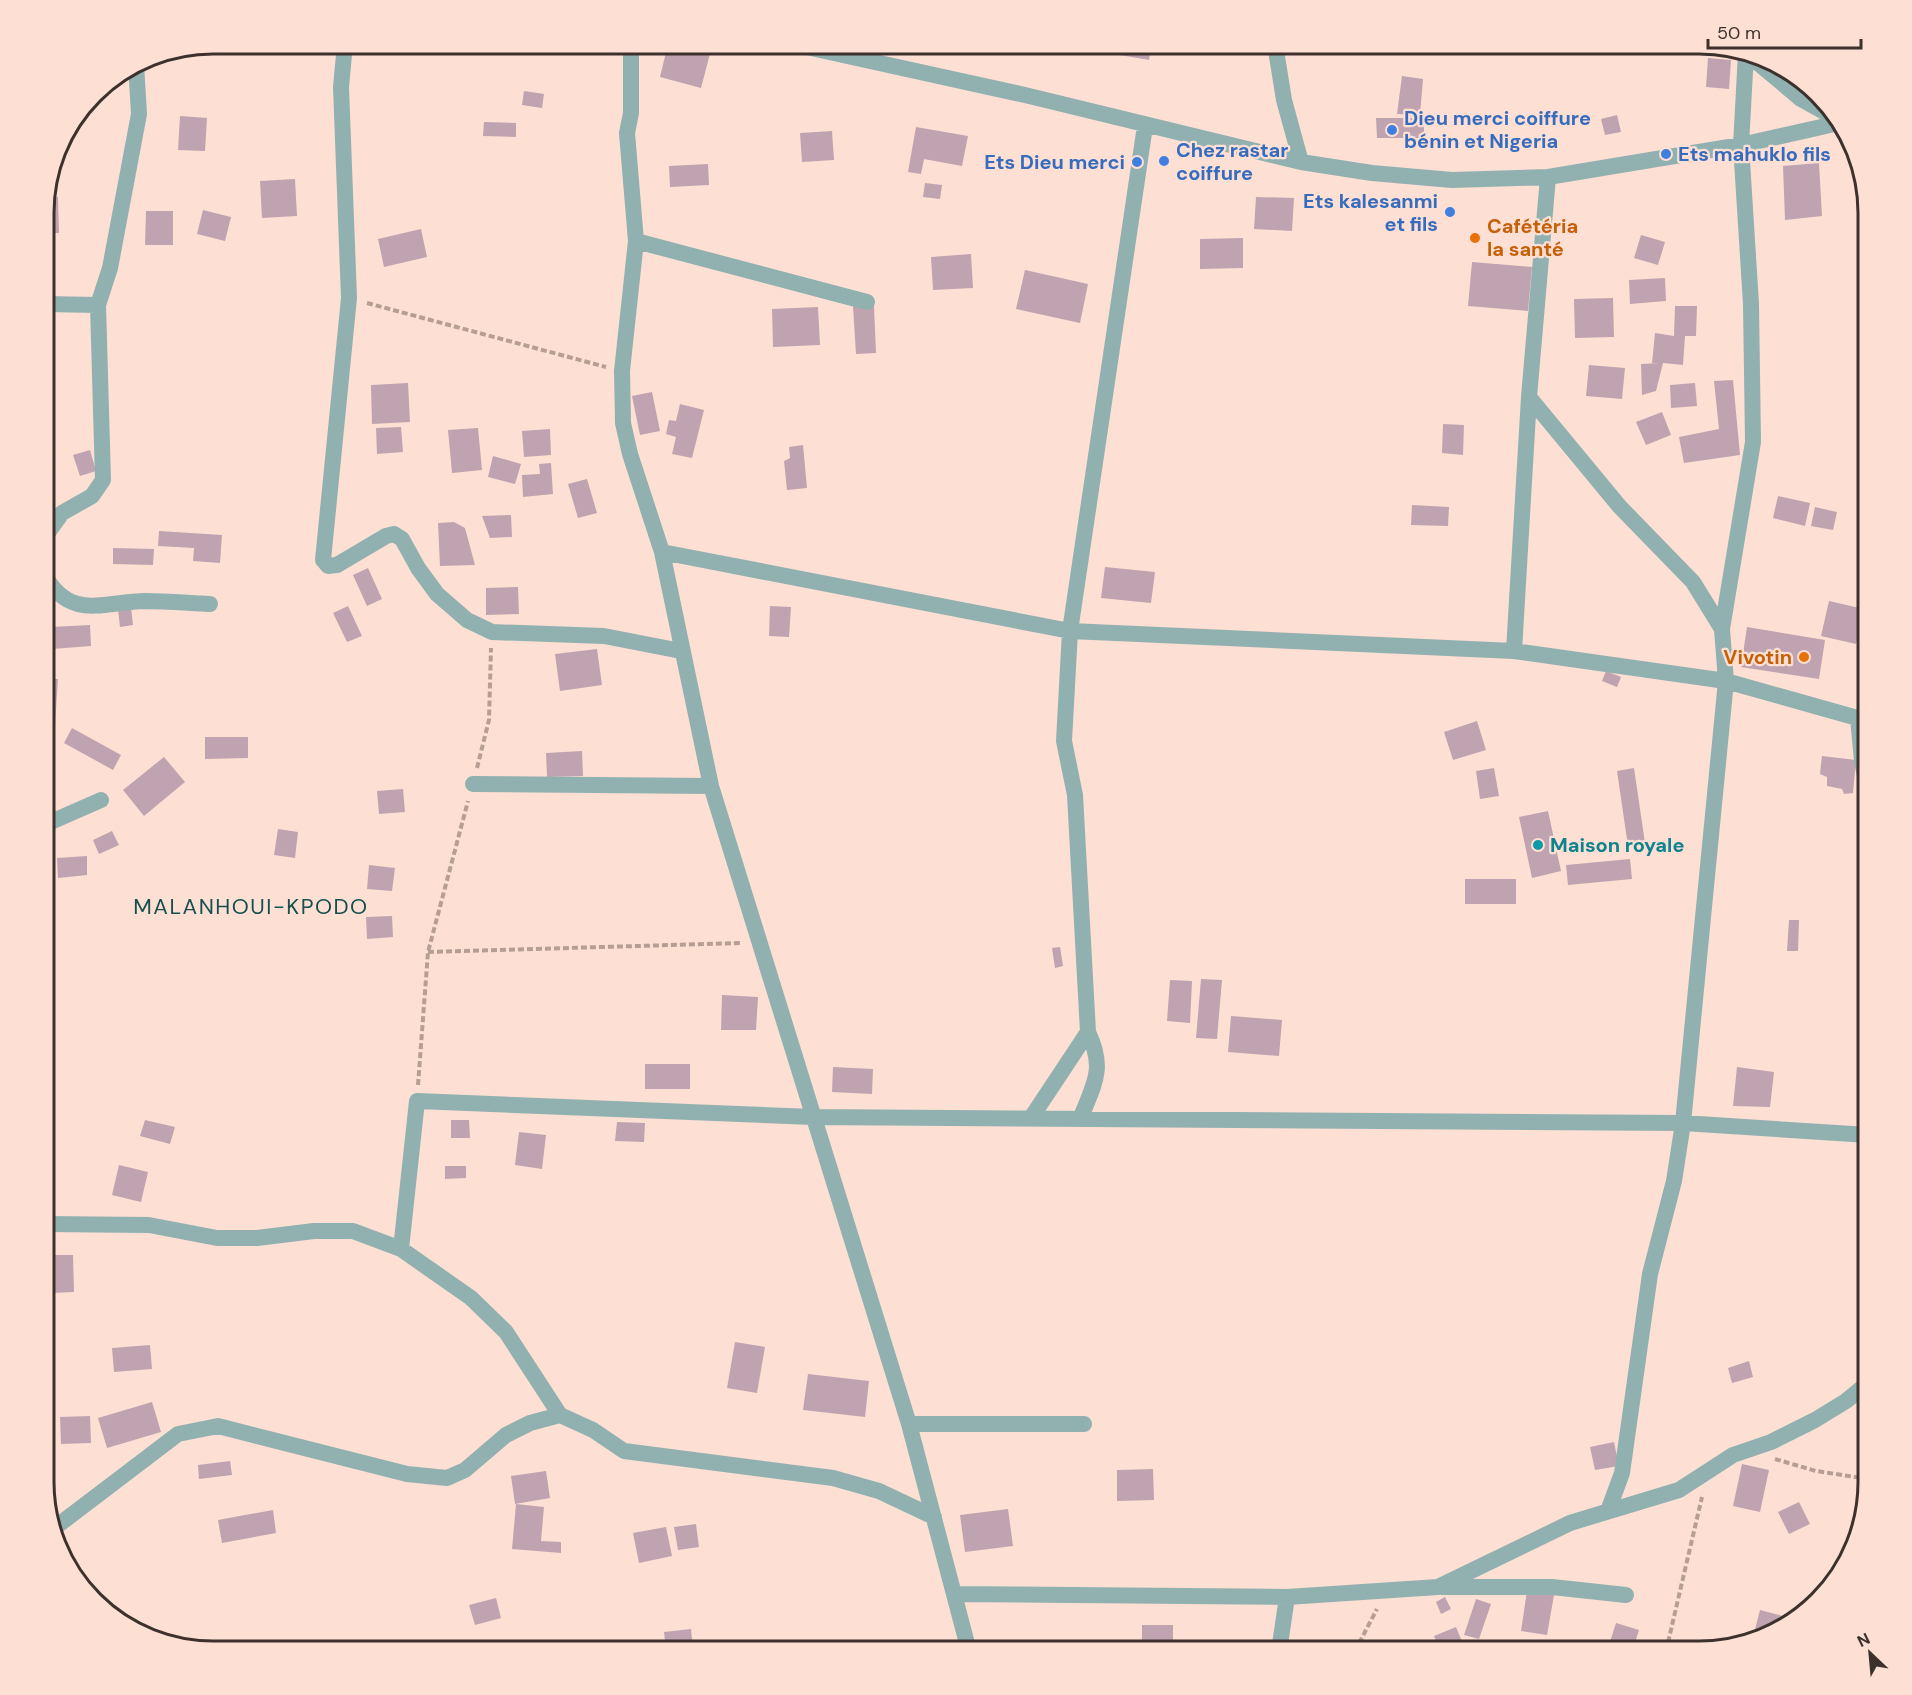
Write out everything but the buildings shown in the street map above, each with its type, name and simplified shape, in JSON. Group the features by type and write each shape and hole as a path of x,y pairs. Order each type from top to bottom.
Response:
{"street":[{"path":"344,54 341,87 349,298 323,560 328,566 337,565 394,534 402,539 418,568 437,594 466,620 492,632 604,636 681,651"},
{"path":"631,54 631,113 627,133 636,241 622,371 623,423 630,454 662,552 711,786 909,1424 966,1641"},
{"path":"838,54 1025,95 1145,126 1301,162 1371,173 1452,180 1548,177 1741,145 1831,125"},
{"path":"1277,54 1284,100 1301,162"},
{"path":"1608,1511 1622,1473 1650,1274 1674,1181 1683,1123 1726,681 1722,629 1753,442 1751,304 1741,145 1746,61"},
{"path":"1764,68 1801,99 1820,110"},
{"path":"54,524 62,513 92,496 104,480 98,304 110,268 139,114 137,73"},
{"path":"1081,1117 1098,1076 1099,1064 1097,1052 1088,1032 1075,795 1064,741 1070,631 1145,126"},
{"path":"1514,651 1529,397 1548,177"},
{"path":"636,241 867,302"},
{"path":"54,304 98,304"},
{"path":"1529,397 1620,507 1693,582 1722,629"},
{"path":"662,552 1070,631 1514,651 1726,681 1858,718"},
{"path":"54,588 60,597 77,605 95,607 146,601 210,604"},
{"path":"473,783 711,786"},
{"path":"54,821 101,800"},
{"path":"1031,1118 1088,1032"},
{"path":"401,1249 417,1101 813,1117 1081,1117 1683,1123 1858,1134"},
{"path":"54,1224 149,1225 218,1238 257,1238 314,1231 353,1231 401,1249 471,1298 506,1332 560,1415 593,1430 624,1451 833,1478 879,1491 934,1517"},
{"path":"1438,1587 1570,1523 1680,1490 1733,1455 1771,1442 1815,1420 1858,1391"},
{"path":"60,1525 178,1434 218,1426 407,1474 447,1478 465,1470 506,1435 530,1423 560,1415"},
{"path":"909,1424 1084,1424"},
{"path":"954,1594 1287,1597 1389,1588 1552,1587 1626,1595"},
{"path":"1280,1641 1287,1597"}],"path":[{"path":"349,298 622,371"},
{"path":"417,1101 428,951 489,720 492,632"},
{"path":"428,951 759,943"},
{"path":"1745,1451 1815,1471 1858,1477"},
{"path":"1669,1641 1708,1473"},
{"path":"1361,1641 1389,1588"}],"place":[{"name":"Dieu merci coiffure bénin et Nigeria","path":"1392,130"},
{"name":"Ets mahuklo fils","path":"1666,154"},
{"name":"Chez rastar coiffure","path":"1164,161"},
{"name":"Ets Dieu merci","path":"1137,162"},
{"name":"Ets kalesanmi et fils","path":"1450,212"},
{"name":"Cafétéria la santé","path":"1475,238"},
{"name":"Vivotin","path":"1804,657"},
{"name":"Maison royale","path":"1538,845"}],"district":[{"name":"MALANHOUI-KPODO","path":"251,906"}]}
